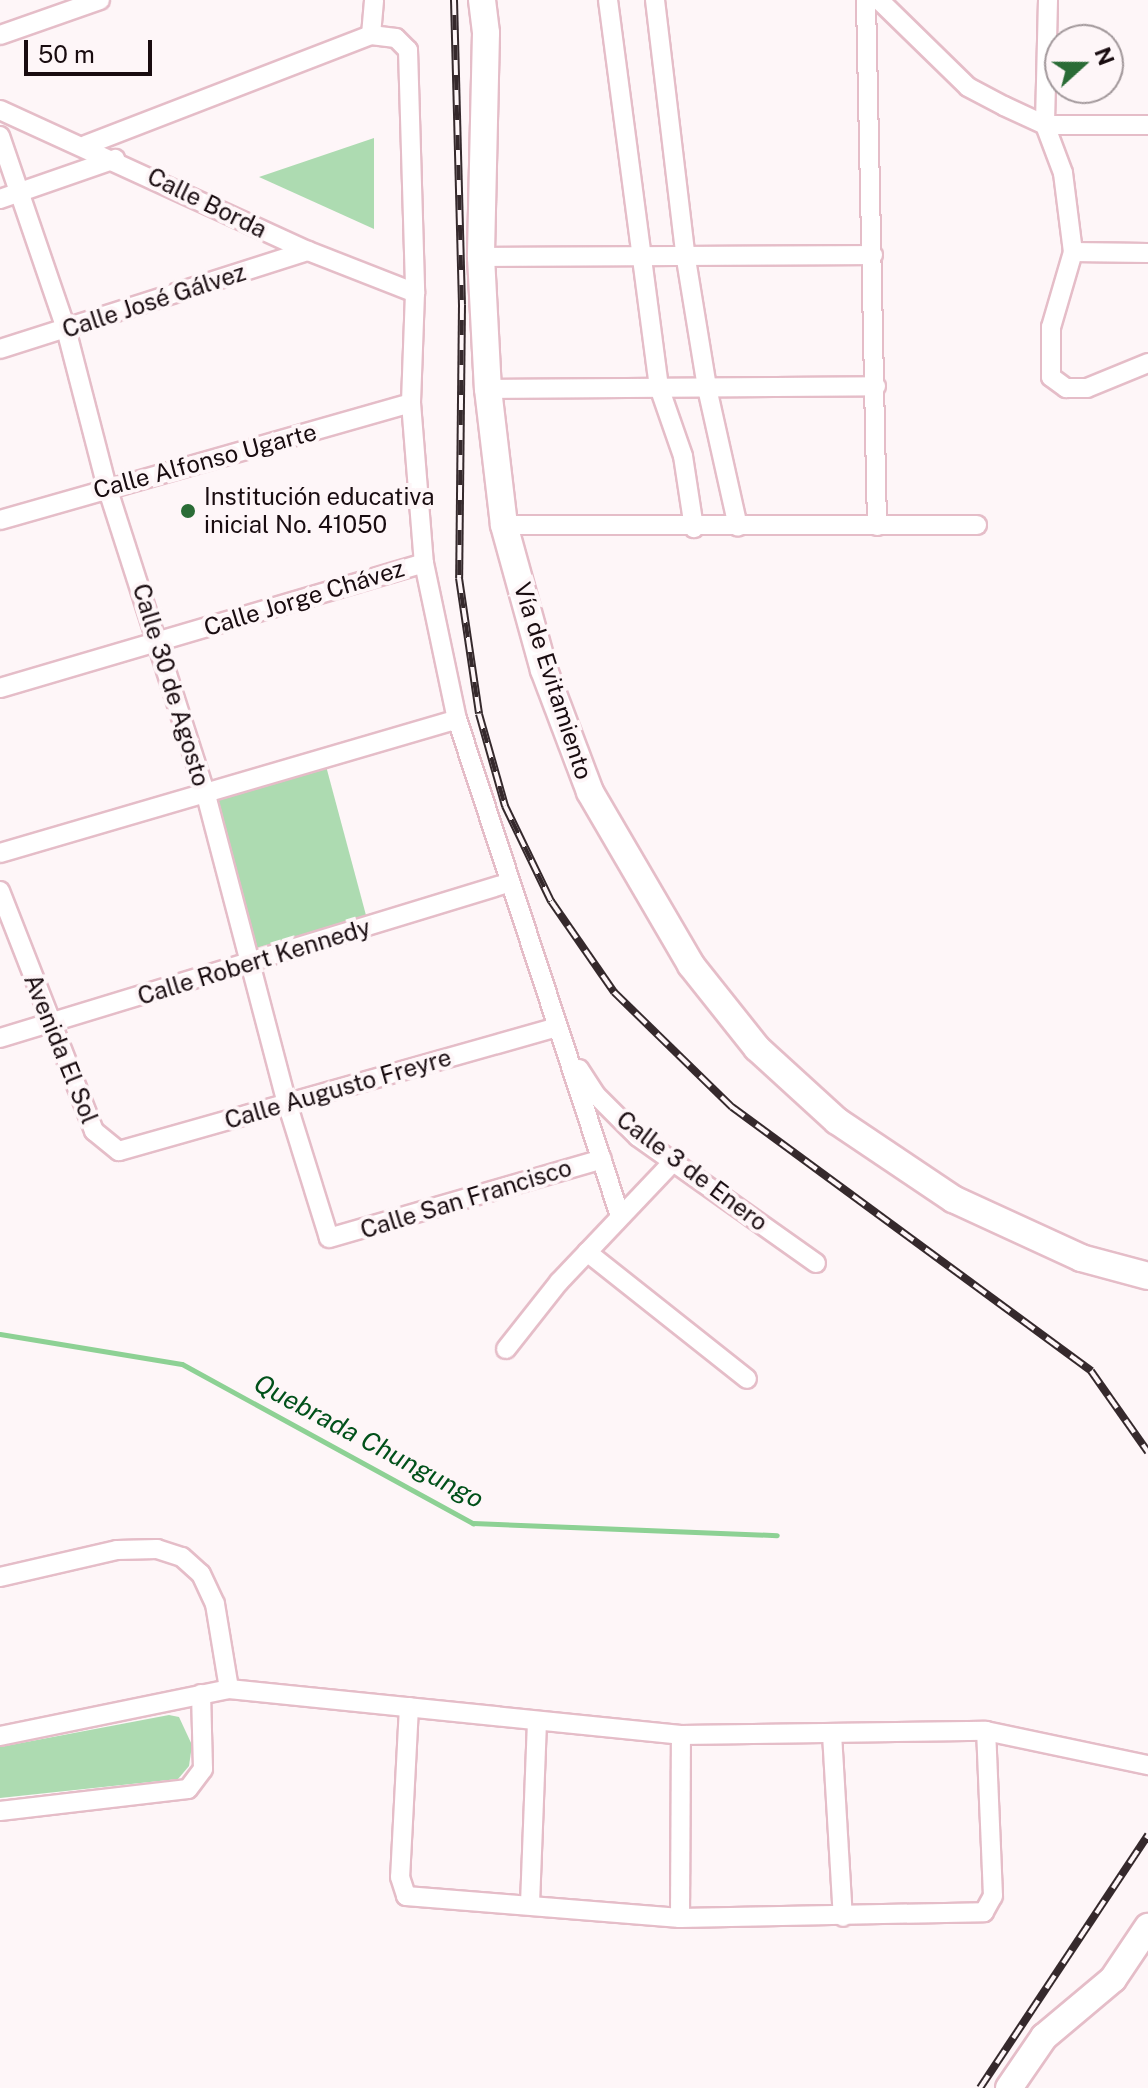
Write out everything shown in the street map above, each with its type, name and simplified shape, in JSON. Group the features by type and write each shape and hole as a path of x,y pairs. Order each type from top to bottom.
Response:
{"main road":[{"name":"Vía de Evitamiento","path":"482,0 486,33 481,257 488,389 504,525 544,670 590,792 691,965 757,1048 837,1121 953,1199 1081,1258 1148,1276"},
{"path":"1009,2088 1044,2037 1113,1979 1148,1927"}],"street":[{"path":"371,35 374,0"},
{"path":"608,0 659,387 683,456 694,528"},
{"path":"655,0 685,253 707,388 738,527"},
{"path":"866,0 877,526"},
{"path":"879,0 968,87 1045,125 1148,125"},
{"path":"1048,0 1045,125 1063,173 1073,252 1051,327 1051,377 1066,388 1087,388 1148,363"},
{"path":"0,35 92,1"},
{"path":"86,145 371,35 396,38 408,50 415,293 411,403 424,563 457,719 508,883 620,1216"},
{"name":"Calle Borda","path":"0,110 86,145 308,251 415,293"},
{"name":"Calle 30 de Agosto","path":"0,136 23,192 66,329 107,487 206,795 287,1103 329,1238"},
{"path":"0,199 115,159"},
{"name":"Calle José Gálvez","path":"0,349 308,251"},
{"path":"1073,252 1148,253"},
{"path":"481,257 685,253 873,255"},
{"path":"488,389 876,386"},
{"name":"Calle Alfonso Ugarte","path":"0,520 107,487 411,403"},
{"path":"504,525 694,528 977,525"},
{"name":"Calle Jorge Chávez","path":"0,688 424,563"},
{"path":"0,853 457,719"},
{"name":"Calle Robert Kennedy","path":"0,1038 49,1026 508,883"},
{"name":"Avenida El Sol","path":"0,891 49,1026 94,1131 119,1151"},
{"name":"Calle Augusto Freyre","path":"119,1151 557,1027"},
{"name":"Calle 3 de Enero","path":"557,1027 596,1095 638,1137 816,1263"},
{"name":"Calle San Francisco","path":"329,1238 602,1159"},
{"path":"506,1349 587,1252 673,1162"},
{"path":"587,1252 747,1379"},
{"path":"0,1577 117,1550 157,1549 182,1557 201,1574 215,1604 229,1689"},
{"path":"0,1736 229,1689 681,1735 986,1731 1148,1765"},
{"path":"0,1811 188,1789 203,1769 201,1694"},
{"path":"409,1707 403,1891 415,1900 530,1904 680,1918 974,1915 989,1908 993,1896 986,1731"},
{"path":"530,1904 537,1722"},
{"path":"832,1734 843,1917"},
{"path":"680,1918 681,1735"}],"green space":[{"path":"374,138 374,229 259,177"},
{"path":"326,766 367,920 253,950 212,797"},
{"path":"169,1715 179,1717 192,1745 189,1766 178,1779 0,1798 0,1747"}],"waterway":[{"name":"Quebrada Chungungo","path":"0,1334 182,1364 473,1523 777,1535"}],"railway":[{"path":"454,0 462,305 459,578 479,714 505,806 551,901 614,992 732,1107 1091,1371 1148,1452"},
{"path":"980,2088 1148,1835"}],"place":[{"name":"Institución educativa inicial No. 41050","path":"188,511"}]}
